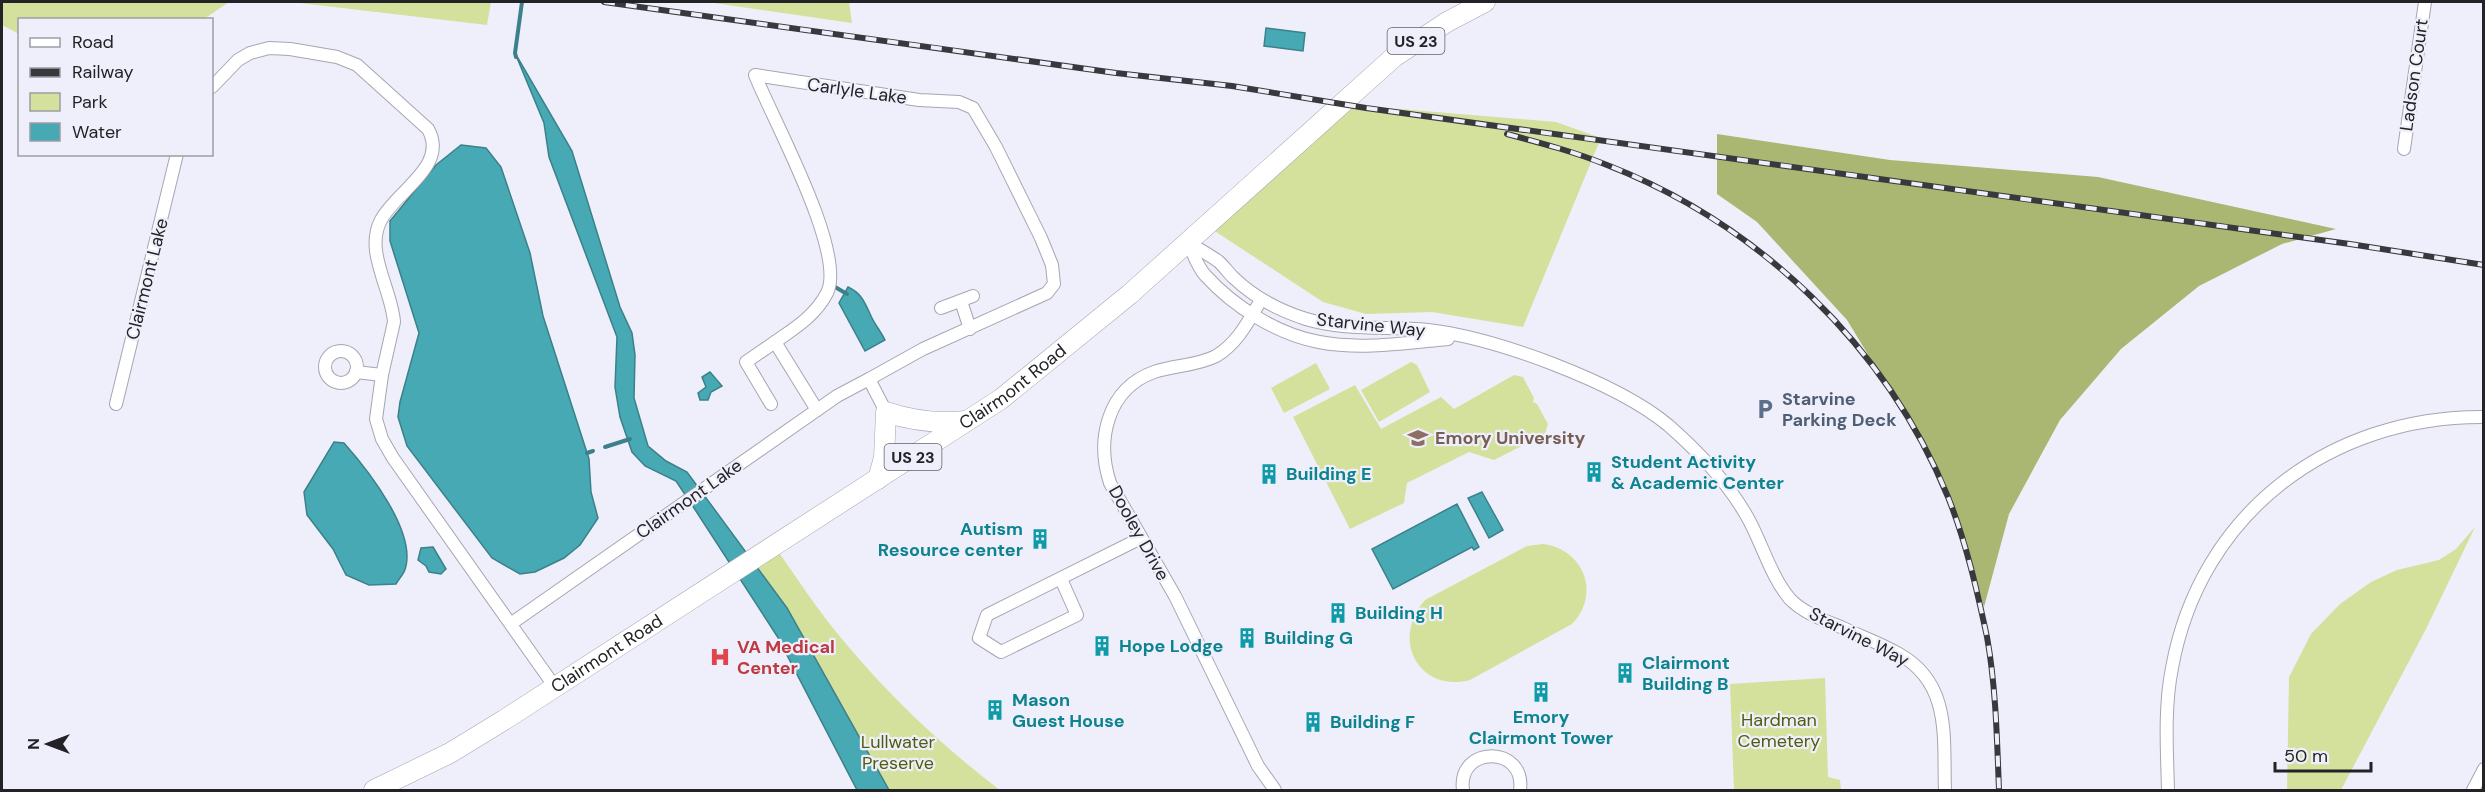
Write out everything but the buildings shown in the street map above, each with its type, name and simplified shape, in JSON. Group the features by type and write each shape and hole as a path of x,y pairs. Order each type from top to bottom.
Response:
{"main road":[{"name":"Clairmont Road","path":"374,790 450,753 968,421 1049,362 1138,288 1387,63 1420,38 1477,3"},
{"path":"878,479 884,458 886,412 903,418 932,423 968,421"}],"street":[{"name":"Ladson Court","path":"2404,149 2425,2"},
{"path":"213,86 238,60 250,53 269,48 337,57 357,65 428,129 432,136 432,155 421,173 387,210 376,231 376,251 393,309 394,322 382,375 376,419 382,439 555,687"},
{"name":"Carlyle Lake","path":"771,404 746,362 811,316 828,291 831,265 827,244 780,129 755,75 919,100 958,102 973,108 1041,238 1054,274 1054,284 1047,293 922,350 869,379"},
{"name":"Clairmont Lake","path":"116,404 177,156"},
{"name":"Starvine Way","path":"1187,242 1217,261 1262,300 1281,309 1322,323 1349,327 1430,330 1513,351 1595,382 1647,410 1689,444 1713,468 1745,513 1781,585 1791,600 1812,614 1898,653 1927,676 1941,708 1945,790"},
{"name":"Starvine Way","path":"1187,242 1204,274 1252,314 1296,336 1320,342 1392,345 1461,337"},
{"path":"942,308 973,296"},
{"name":"Dooley Drive","path":"1262,300 1240,334 1226,350 1208,359 1162,370 1143,378 1124,393 1113,410 1104,437 1105,468 1110,483 1175,596 1261,771 1275,790"},
{"path":"961,302 970,329"},
{"path":"775,342 818,410"},
{"path":"356,372 382,375"},
{"path":"869,379 886,412"},
{"name":"Clairmont Lake","path":"512,623 818,410 869,379"},
{"path":"2168,790 2169,687 2177,642 2188,609 2205,573 2242,520 2267,495 2301,469 2327,453 2363,436 2422,421 2484,417"},
{"path":"1061,579 1077,615 1001,652 979,638 987,615 1141,538"},
{"path":"1463,790 1463,776 1471,764 1484,756 1494,756 1504,759 1515,768 1520,778 1520,790"},
{"path":"2473,790 2484,770"}],"green space":[{"path":"2,2 229,2 205,18 18,18 18,33 2,25"},
{"path":"291,2 491,2 487,25"},
{"path":"707,2 849,2 852,23"},
{"path":"1340,104 1556,122 1601,138 1523,327 1432,312 1366,314 1323,302 1207,226"},
{"path":"1717,134 1890,160 2098,177 2336,229 2282,244 2199,286 2121,349 2060,420 2009,514 1984,607 1952,499 1912,427 1847,320 1757,222 1717,194"},
{"path":"1411,362 1417,365 1430,392 1379,422 1361,390"},
{"path":"1316,363 1330,389 1284,413 1271,388"},
{"path":"1514,375 1523,377 1534,398 1533,402 1537,404 1548,424 1545,434 1494,460 1469,452 1407,483 1404,503 1350,529 1293,417 1355,385 1381,429 1441,397 1454,409"},
{"path":"2475,527 2426,629 2341,790 2287,790 2289,677 2311,634 2340,604 2371,582 2397,570 2439,560 2456,549"},
{"path":"1543,544 1569,554 1584,575 1585,600 1581,612 1572,624 1470,680 1452,682 1437,679 1424,671 1415,660 1410,646 1410,631 1415,615 1425,600 1527,546"},
{"name":"Lullwater Preserve","path":"774,546 825,618 871,672 933,734 1000,790 876,790 742,568"},
{"name":"Hardman Cemetery","path":"1825,678 1828,777 1840,780 1841,790 1734,790 1730,684"}],"water":[{"path":"1266,28 1305,33 1303,51 1264,46"},
{"path":"515,53 572,151 620,307 632,333 635,355 634,398 648,446 666,461 687,472 787,608 889,790 857,790 777,636 694,508 676,481 645,466 632,452 620,417 615,387 617,337 549,157 544,123"},
{"path":"461,145 486,148 501,167 530,253 543,316 589,459 591,492 598,518 580,545 564,558 535,572 520,574 492,558 407,446 398,417 419,333 390,241 390,221 436,165"},
{"path":"848,287 863,300 885,340 865,351 839,303"},
{"path":"710,372 722,386 711,392 708,400 700,400 698,393 706,387 702,377"},
{"path":"334,442 344,443 354,454 389,503 398,522 405,540 407,557 404,572 396,584 369,585 346,575 333,549 307,515 304,492"},
{"path":"1482,492 1503,530 1489,538 1468,498"},
{"path":"1457,504 1479,547 1474,550 1472,547 1393,589 1372,549"},
{"path":"433,547 446,569 441,574 429,572 426,566 418,560 421,548"}],"waterway":[{"path":"516,57 522,2"},
{"path":"830,284 847,294"},
{"path":"605,447 630,439"},
{"path":"587,453 593,451"}],"railway":[{"path":"604,2 1116,73 1232,86 1366,108 2350,244 2484,265"},
{"path":"1507,134 1607,165 1663,190 1716,221 1765,256 1811,296 1853,341 1890,390 1922,442 1948,497 1970,566 1990,656 1996,714 1999,790"}],"place":[{"name":"Starvine Parking Deck","path":"1765,409"},
{"name":"Emory University","path":"1418,438"},
{"name":"Student Activity & Academic Center","path":"1594,472"},
{"name":"Building E","path":"1269,474"},
{"name":"Autism Resource center","path":"1040,539"},
{"name":"Building H","path":"1338,613"},
{"name":"Building G","path":"1247,638"},
{"name":"Hope Lodge","path":"1102,646"},
{"name":"VA Medical Center","path":"720,657"},
{"name":"Clairmont Building B","path":"1625,673"},
{"name":"Emory Clairmont Tower","path":"1541,692"},
{"name":"Mason Guest House","path":"995,710"},
{"name":"Building F","path":"1313,722"}]}
